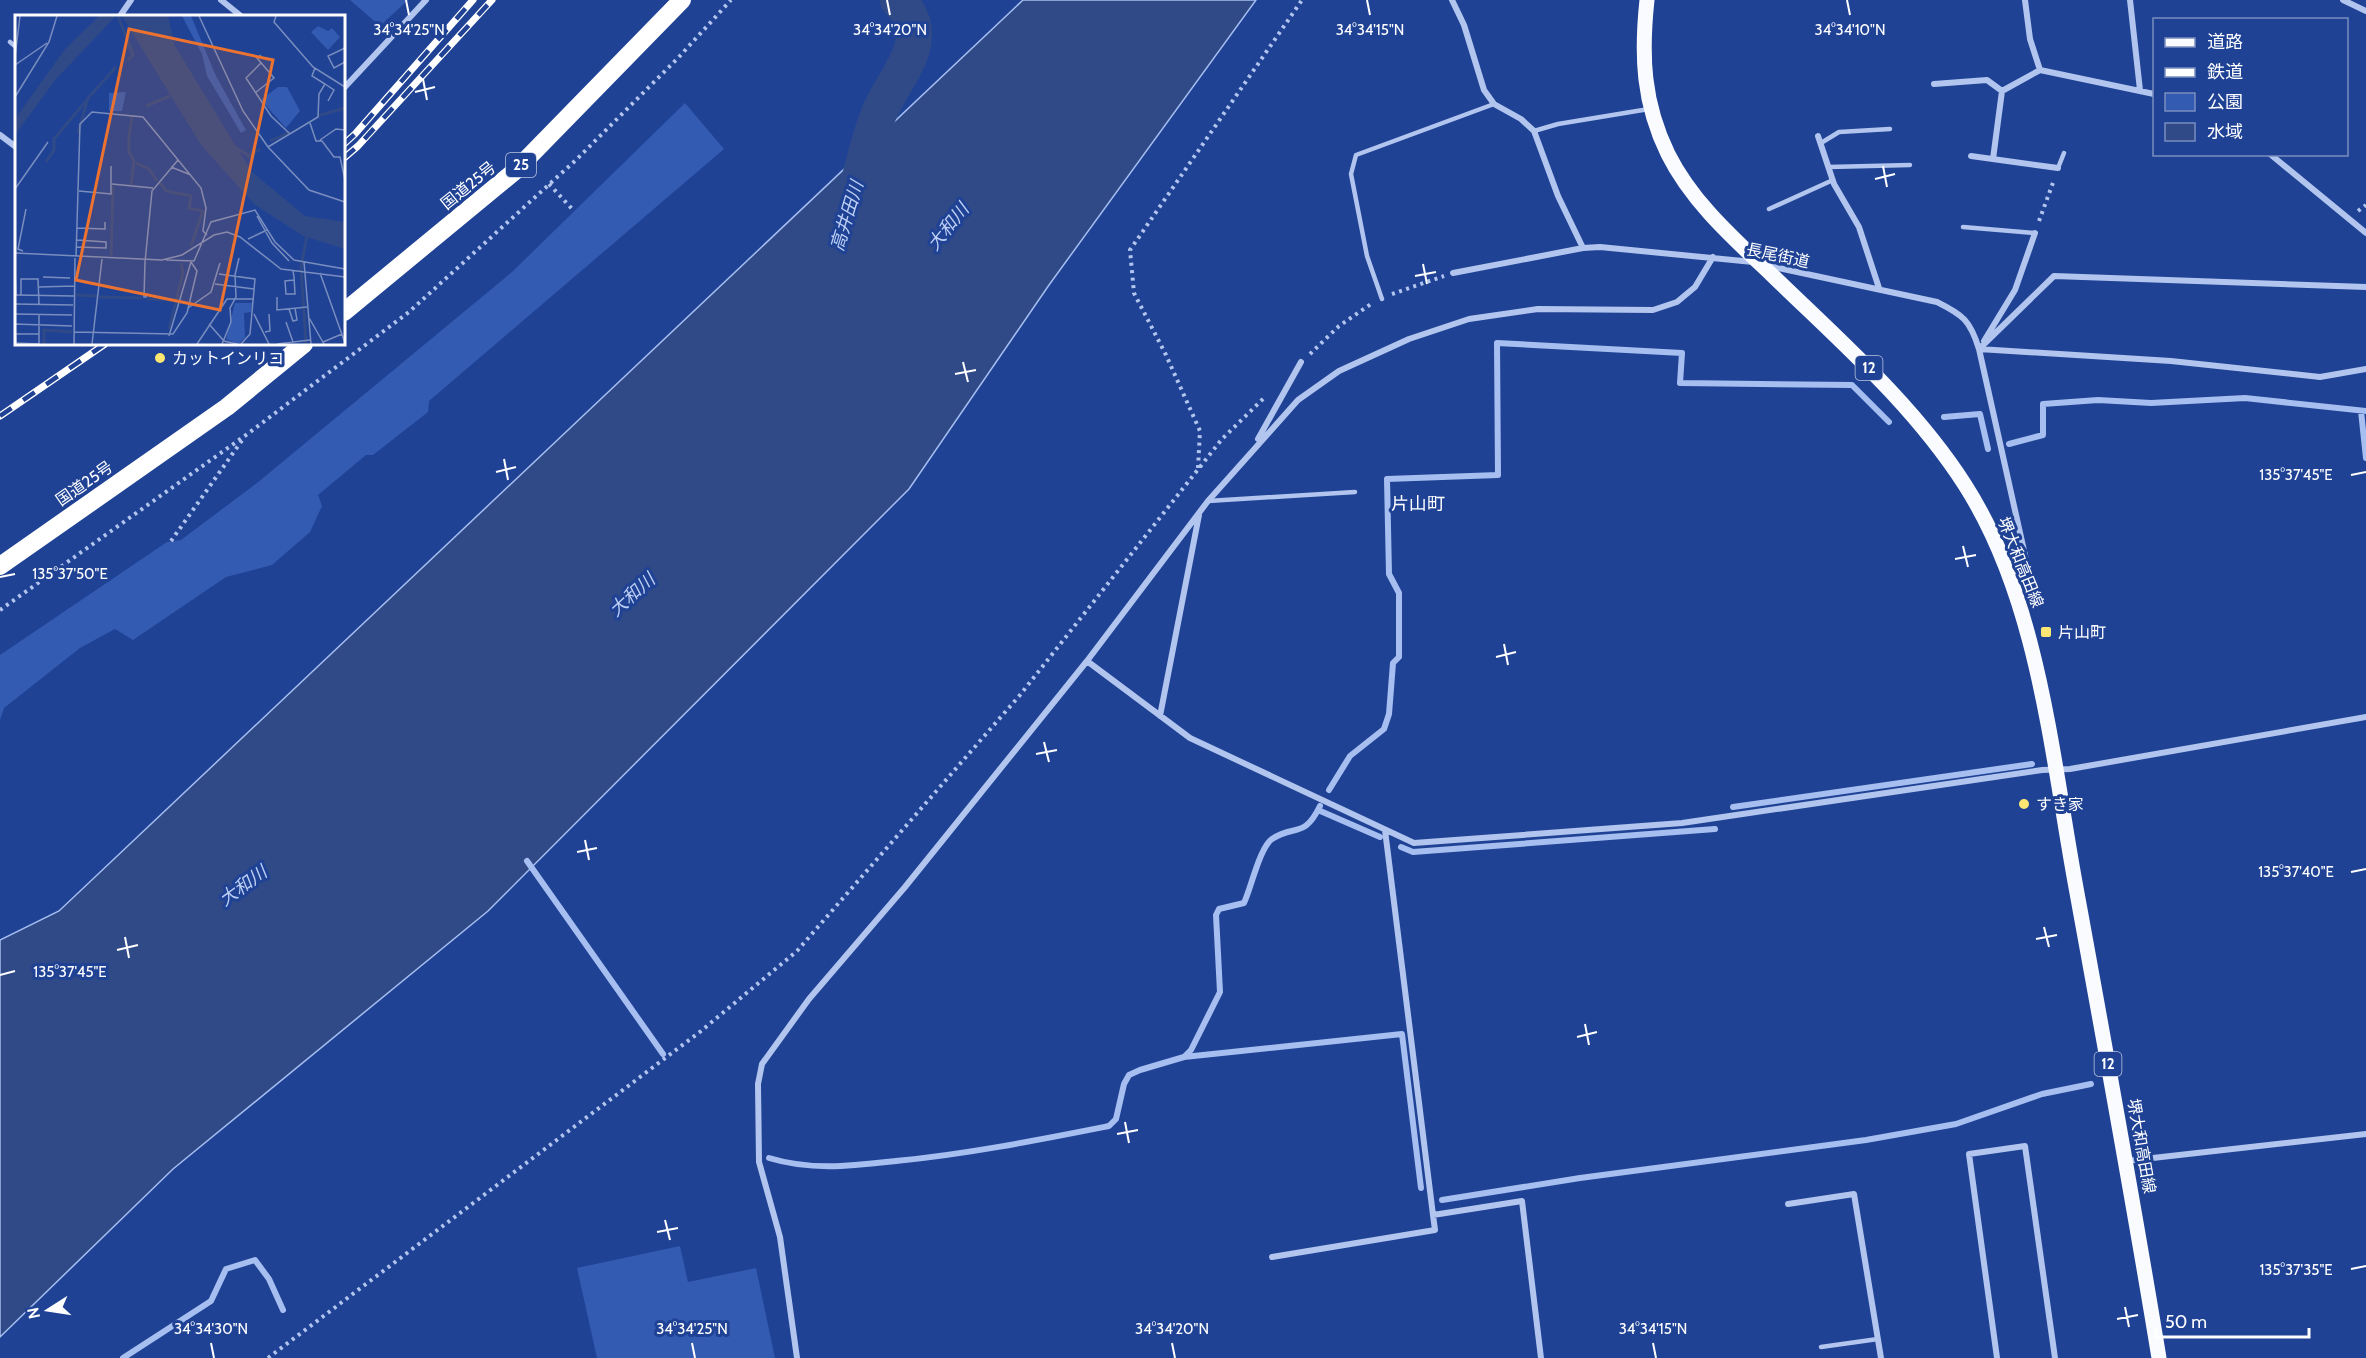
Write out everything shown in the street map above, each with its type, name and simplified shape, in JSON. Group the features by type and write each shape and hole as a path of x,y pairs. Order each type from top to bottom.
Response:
{"highway":[{"name":"国道25号","path":"345,311 515,171 682,0"},
{"name":"国道25号","path":"0,566 227,406 303,345"}],"main road":[{"name":"堺大和高田線","path":"1647,0 1642,44 1651,109 1669,156 1692,193 1721,226 1862,361 1940,448 1988,526 2013,583 2028,630 2055,770 2126,1161 2159,1358"}],"street":[{"path":"121,15 131,0"},
{"path":"222,0 240,15"},
{"path":"345,87 426,0"},
{"path":"1452,0 1464,25 1484,90 1494,104 1521,119 1534,131 1558,195 1583,248"},
{"path":"2025,0 2030,39 2040,70"},
{"path":"2130,0 2140,90"},
{"path":"2343,0 2366,11"},
{"path":"2002,91 2040,70 2153,94"},
{"path":"1934,84 1987,80 2002,91"},
{"path":"1993,159 2002,91"},
{"path":"0,135 15,146"},
{"path":"1820,140 1833,180 1860,227 1879,288"},
{"path":"1971,156 2058,168"},
{"path":"2273,156 2366,233"},
{"path":"1979,349 2015,290 2035,233"},
{"name":"長尾街道","path":"1453,273 1583,248 1600,247 1760,263 1798,274 1879,288 1936,302 1959,313 1971,326 1979,349 2029,573 2013,583"},
{"path":"796,1358 780,1238 759,1162 758,1084 762,1064 809,999 905,887 1087,661 1208,501 1298,400 1339,370 1409,339 1469,319 1503,312 1538,309 1653,310 1677,302 1695,287 1713,257"},
{"path":"1979,349 2054,276 2366,287"},
{"path":"1979,349 2171,361 2320,377 2366,369"},
{"path":"1252,449 1301,362"},
{"path":"1160,716 1199,512"},
{"path":"1087,661 1190,738 1414,843 1682,823 2055,770 2366,717"},
{"path":"1272,1257 1435,1230 1385,830"},
{"path":"2126,1161 2366,1134"},
{"path":"1997,1358 1969,1154 2025,1146 2055,1358"},
{"path":"1788,1204 1854,1194 1881,1358"},
{"path":"1433,1215 1522,1201 1541,1358"}],"lane":[{"path":"10,42 15,46"},
{"path":"1382,299 1367,256 1352,184 1351,174 1356,155 1494,104"},
{"path":"1534,131 1558,124 1651,109"},
{"path":"1820,140 1839,132 1890,129"},
{"path":"2058,168 2064,153"},
{"path":"1829,167 1910,165"},
{"path":"1769,209 1833,180"},
{"path":"1963,227 2035,233"},
{"path":"1208,501 1355,492"},
{"path":"1821,1347 1878,1338"}],"path":[{"path":"0,610 246,435 409,312 549,184 678,58 731,0"},
{"path":"1198,470 1200,431 1166,355 1134,293 1130,250 1302,0"},
{"path":"2035,233 2058,168"},
{"path":"549,184 574,211"},
{"path":"1301,362 1339,326 1382,299 1405,288 1453,273"},
{"path":"268,1358 701,1031 797,951 1020,695 1222,439 1270,393"},
{"path":"171,541 246,435"}],"green space":[{"path":"350,0 408,0 380,26"},
{"path":"685,103 724,149 429,401 428,412 373,455 366,455 318,495 322,506 310,532 272,565 226,577 133,640 115,629 80,648 4,708 0,720 0,655 167,542 181,540 257,483 512,272"},
{"path":"680,1246 688,1282 756,1268 775,1358 597,1358 577,1268"}],"water":[{"name":"大和川","path":"1023,0 1256,0 1049,285 909,489 488,911 173,1169 0,1337 0,940 59,911"}],"waterway":[{"name":"高井田川","path":"856,191 876,121 910,56 914,28 909,14 898,0"},
{"path":"1329,790 1350,756 1384,729 1389,714 1393,663 1399,657 1399,593 1389,574 1387,479 1498,475 1497,343 1682,353 1680,383 1852,385 1889,422"},
{"path":"2009,444 2043,435 2043,404 2098,400 2151,403 2245,398 2366,411"},
{"path":"2361,411 2366,458"},
{"path":"1944,417 1980,414 1988,449"},
{"path":"1733,807 2032,764"},
{"path":"1184,1057 1191,1050 1220,992 1216,915 1219,909 1244,903 1268,843 1280,835 1304,827 1320,806"},
{"path":"1318,810 1380,837"},
{"path":"1401,847 1413,852 1715,829"},
{"path":"527,861 663,1054"},
{"path":"769,1158 816,1166 863,1164 976,1151 1109,1126 1116,1119 1124,1084 1129,1075 1140,1070 1184,1057 1402,1034 1421,1188"},
{"path":"1442,1200 1580,1178 1866,1140 1956,1124 2042,1094 2091,1084"},
{"path":"123,1358 211,1301 226,1269 255,1260 269,1279 283,1310"}],"railway":[{"path":"345,143 473,0"},
{"path":"345,157 358,146 492,0"},
{"path":"0,416 104,345"}],"place":[{"name":"カットインリコ","path":"160,358"},
{"name":"片山町","path":"2046,632"},
{"name":"すき家","path":"2024,804"}],"district":[{"name":"片山町","path":"1418,504"}]}
